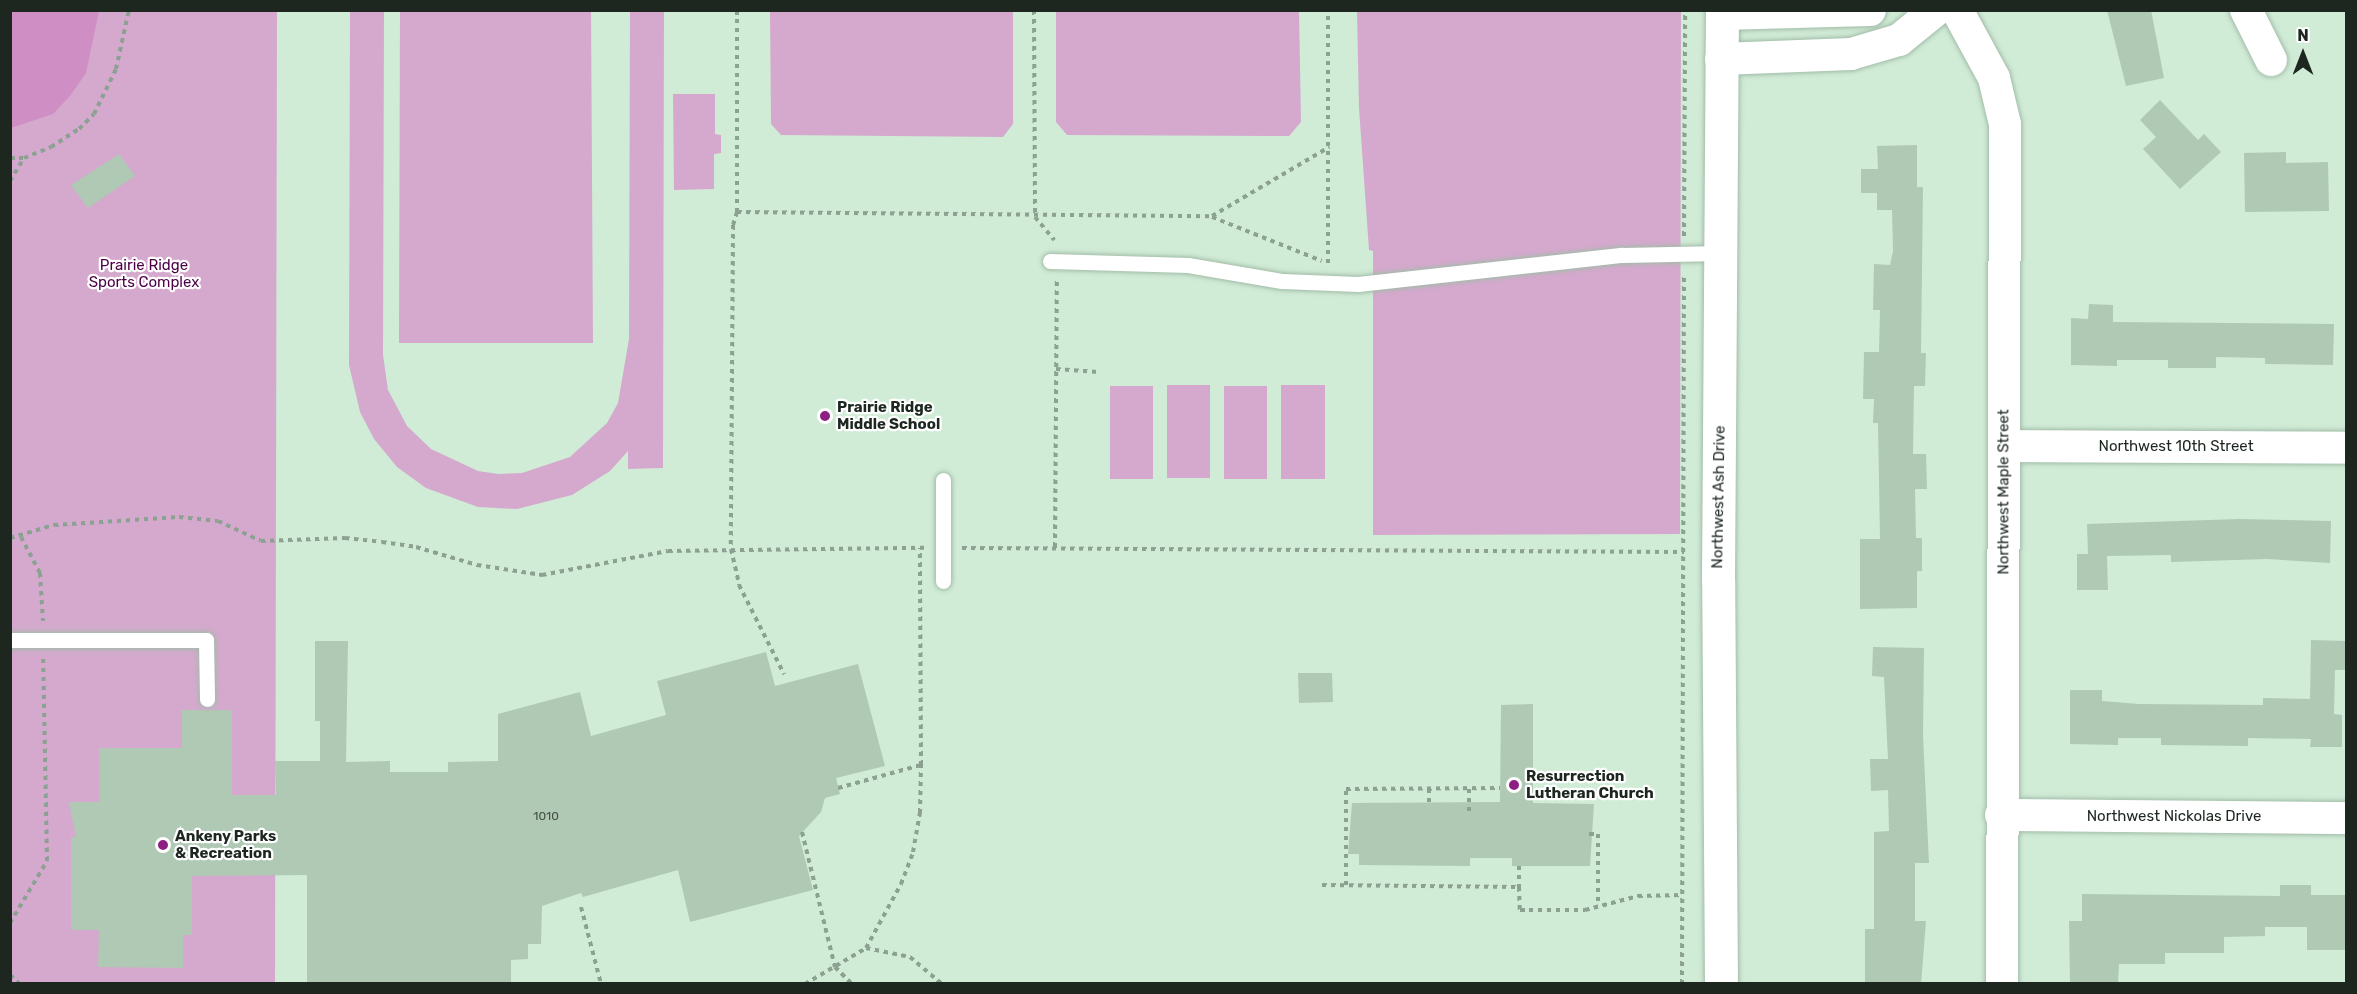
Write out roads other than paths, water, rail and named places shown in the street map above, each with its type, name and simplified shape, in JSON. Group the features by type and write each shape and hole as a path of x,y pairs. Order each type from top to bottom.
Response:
{"street":[{"path":"1722,12 1870,10"},
{"path":"1722,59 1851,54 1899,40 1936,10"},
{"name":"Northwest Maple Street","path":"1958,10 1994,78 2005,124 2002,984"},
{"path":"2246,10 2271,60"},
{"name":"Northwest Ash Drive","path":"1721,984 1718,580 1722,12"},
{"name":"Northwest 10th Street","path":"2005,446 2346,448"},
{"name":"Northwest Nickolas Drive","path":"2001,815 2346,818"}],"lane":[{"path":"1050,261 1188,265 1282,281 1358,284 1622,255 1722,253"},
{"path":"943,480 943,580"},
{"path":"10,640 206,640 207,699"}],"place":[{"name":"Prairie Ridge Middle School","path":"825,416"},
{"name":"Resurrection Lutheran Church","path":"1514,785"},
{"name":"Ankeny Parks & Recreation","path":"163,845"}],"park label":[{"name":"Prairie Ridge Sports Complex","path":"144,274"}]}
